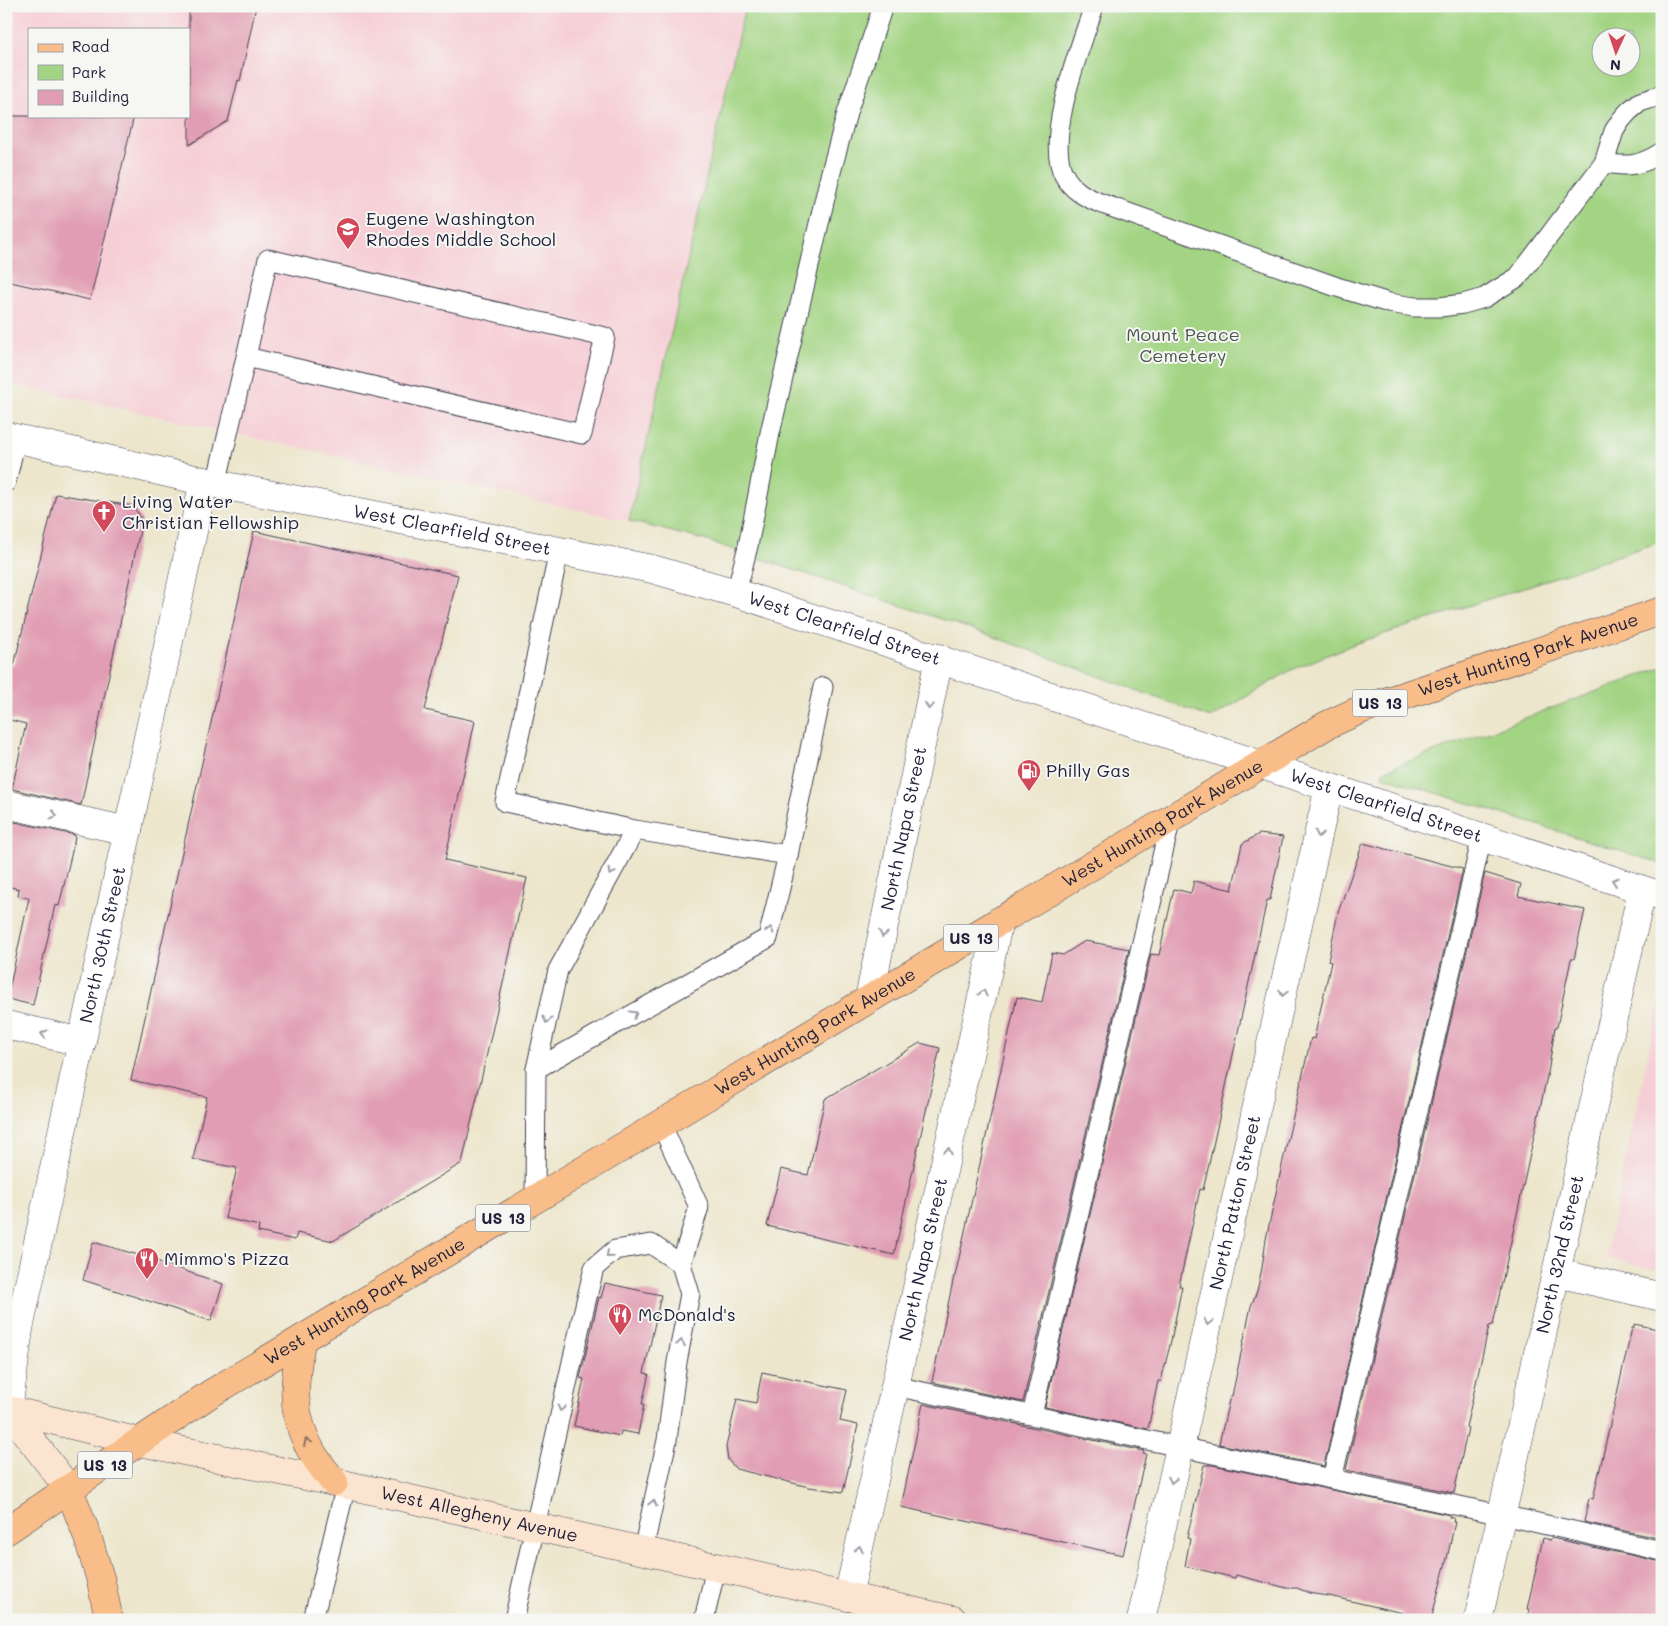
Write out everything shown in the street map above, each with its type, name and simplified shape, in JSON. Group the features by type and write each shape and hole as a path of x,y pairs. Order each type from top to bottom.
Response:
{"main road":[{"name":"West Hunting Park Avenue","path":"6,1531 210,1394 1319,729 1360,710 1662,611"},
{"path":"302,1339 295,1371 295,1396 298,1419 314,1455 340,1484"},
{"name":"West Allegheny Avenue","path":"7,1410 140,1442 340,1484 953,1620"},
{"path":"7,1410 69,1489 87,1535 101,1581 109,1620"}],"street":[{"name":"West Clearfield Street","path":"11,438 210,482 652,569 736,593 938,658 1652,893"},
{"name":"North 30th Street","path":"7,1410 19,1329 128,831 210,482"},
{"name":"North Napa Street","path":"869,999 938,658"},
{"name":"North Patton Street","path":"1141,1620 1329,787"},
{"path":"6,804 128,831"},
{"name":"North 32nd Street","path":"1478,1620 1557,1273 1652,893"},
{"name":"North Napa Street","path":"848,1597 999,921"},
{"path":"6,1025 82,1042"},
{"path":"1557,1273 1662,1297"}],"lane":[{"path":"736,593 748,546 770,433 831,172 847,113 883,6"},
{"path":"1094,6 1059,121 1059,155 1063,173 1071,186 1084,196 1100,203 1337,287 1389,303 1414,307 1440,307 1463,304 1484,298 1518,277 1604,163 1614,131 1629,111 1640,102 1662,95"},
{"path":"1604,163 1640,164 1651,160 1662,152"},
{"path":"210,482 246,357 268,259 605,337 582,434 246,357"},
{"path":"6,482 11,438"},
{"path":"559,551 505,802 635,830 788,855"},
{"path":"536,1069 768,938 788,855 823,687"},
{"path":"1032,1415 1171,818"},
{"path":"535,1199 536,1069 558,970 635,830"},
{"path":"1332,1479 1482,837"},
{"path":"643,1551 667,1440 677,1362 690,1294 681,1264 699,1207 661,1124"},
{"path":"514,1620 594,1268 615,1250 651,1244 681,1264"},
{"path":"895,1386 1502,1515 1662,1551"},
{"path":"313,1620 340,1484"},
{"path":"704,1620 716,1567"}],"shaded area":[{"name":"Eugene Washington Rhodes Middle School","path":"6,6 745,6 629,521 6,383"},
{"path":"1662,987 1662,1270 1605,1258"}],"green space":[{"name":"Mount Peace Cemetery","path":"745,6 1662,6 1662,541 1352,645 1291,670 1211,718 986,634 708,541 629,521"},
{"path":"1662,667 1662,864 1382,776 1383,771"}],"building":[{"path":"189,6 256,6 240,81 238,80 228,121 189,145 190,28"},
{"path":"6,116 28,116 28,118 134,118 90,300 6,281"},
{"path":"56,494 132,506 142,521 81,805 12,789 26,724 6,719 6,663 14,665"},
{"path":"254,531 458,575 425,710 475,721 445,860 527,878 462,1163 333,1241 297,1233 295,1240 258,1232 259,1226 225,1218 237,1168 193,1159 207,1097 131,1080"},
{"path":"6,820 75,835 59,906 55,905 33,1005 7,999 29,898 18,896 19,889 6,886"},
{"path":"1259,834 1283,837 1270,900 1267,900 1203,1190 1200,1189 1179,1286 1182,1286 1171,1341 1161,1381 1158,1381 1148,1429 1045,1407 1151,954 1159,955 1174,889 1191,893 1194,881 1232,890 1242,844"},
{"path":"1363,843 1463,869 1324,1466 1219,1444 1230,1396 1232,1396 1251,1306 1257,1291 1266,1239 1311,1038 1314,1039 1331,962 1328,961 1338,912"},
{"path":"1485,873 1521,884 1518,896 1585,910 1574,959 1571,959 1557,1027 1555,1027 1549,1067 1493,1325 1489,1326 1466,1427 1468,1428 1454,1493 1346,1470"},
{"path":"1085,941 1129,949 1023,1402 932,1382 1017,997 1042,1002 1052,953 1063,955"},
{"path":"920,1043 940,1048 894,1255 767,1226 781,1169 808,1175 825,1099"},
{"path":"93,1242 142,1256 223,1284 211,1321 83,1280"},
{"name":"McDonald's","path":"605,1283 661,1295 644,1373 649,1374 638,1434 621,1431 620,1436 574,1426 584,1379 580,1378 599,1297 601,1298"},
{"path":"1634,1324 1662,1330 1662,1539 1584,1522 1589,1498 1593,1499"},
{"path":"762,1372 847,1390 840,1421 858,1425 843,1492 809,1487 736,1469 728,1460 726,1447 737,1399 756,1403"},
{"path":"923,1404 1144,1451 1143,1453 1146,1454 1123,1555 901,1507"},
{"path":"1204,1465 1213,1465 1450,1515 1449,1517 1454,1518 1453,1522 1455,1522 1431,1620 1401,1620 1403,1613 1309,1593 1297,1588 1287,1588 1236,1575 1235,1578 1185,1566 1190,1539 1187,1538"},
{"path":"1543,1538 1550,1540 1551,1538 1662,1562 1662,1620 1527,1620 1530,1609 1527,1609"}],"place":[{"name":"Eugene Washington Rhodes Middle School","path":"348,250"},
{"name":"Living Water Christian Fellowship","path":"104,533"},
{"name":"Philly Gas","path":"1029,792"},
{"name":"Mimmo's Pizza","path":"147,1280"},
{"name":"McDonald's","path":"620,1336"}]}
